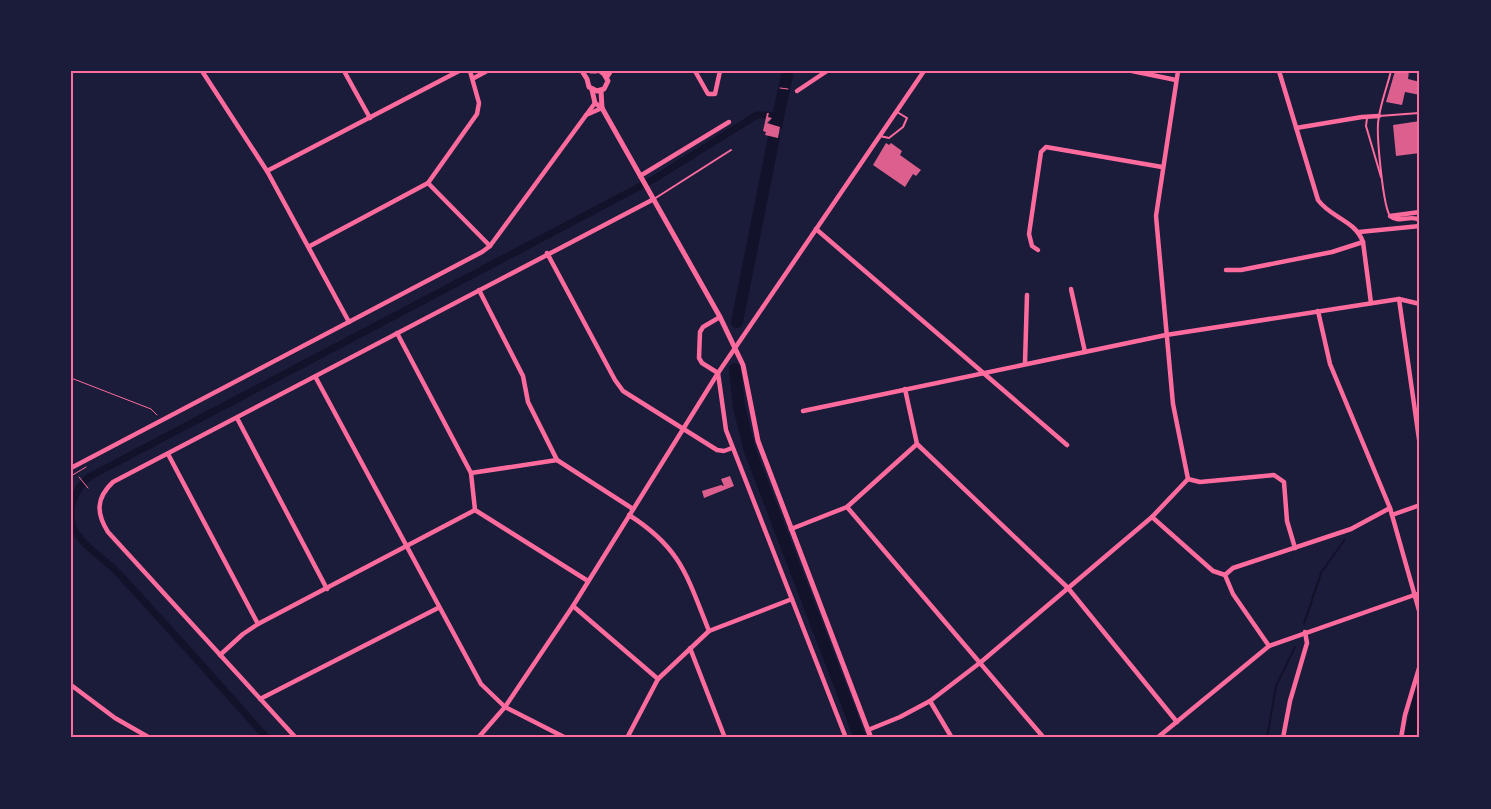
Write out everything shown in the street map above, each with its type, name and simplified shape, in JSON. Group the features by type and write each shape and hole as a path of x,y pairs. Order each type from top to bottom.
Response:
{"street":[{"path":"202,71 267,171 310,246 349,322"},
{"path":"344,71 370,118"},
{"path":"267,171 459,71"},
{"path":"310,246 428,183 477,114 479,103 474,78 470,71"},
{"path":"474,78 487,71"},
{"path":"582,71 588,79 595,103 602,108 735,347 746,375 750,406 758,441 871,738"},
{"path":"600,71 607,77"},
{"path":"592,90 601,91 607,86 607,77 611,71"},
{"path":"695,71 708,94 715,94 720,71"},
{"path":"797,91 827,71"},
{"path":"478,738 505,707 588,581 735,347 924,71"},
{"path":"1132,71 1176,80"},
{"path":"1178,71 1156,216 1173,404 1188,479"},
{"path":"1279,71 1318,200 1323,208 1350,223 1359,232 1363,242 1372,303"},
{"path":"588,79 593,72"},
{"path":"601,91 602,108"},
{"path":"71,468 482,252 490,246 595,103"},
{"path":"586,114 602,108"},
{"path":"1296,128 1379,116"},
{"path":"641,177 729,122"},
{"path":"1038,250 1032,246 1029,234 1041,152 1046,147 1162,167"},
{"path":"428,183 490,246"},
{"path":"296,738 108,532 100,520 100,500 104,490 113,482 316,378 652,196"},
{"path":"1390,216 1420,212"},
{"path":"1390,216 1400,220 1416,218 1420,220"},
{"path":"1359,232 1420,226"},
{"path":"816,229 1067,445"},
{"path":"1226,270 1241,270 1332,252 1363,242"},
{"path":"547,254 615,380 624,391 717,450 724,451 732,448"},
{"path":"1071,289 1085,352"},
{"path":"478,290 522,376 528,402 557,460 633,509"},
{"path":"1025,363 1027,295"},
{"path":"1399,299 1420,446"},
{"path":"803,411 1166,335 1399,299 1420,304"},
{"path":"1318,310 1324,348 1390,508 1420,614"},
{"path":"718,373 702,363 699,358 700,332 703,327 720,318"},
{"path":"397,333 471,474 475,510"},
{"path":"718,373 726,430 732,448 846,738"},
{"path":"316,378 438,608 481,684 505,707 566,738"},
{"path":"905,389 916,444 1068,588 1177,722"},
{"path":"236,418 327,589"},
{"path":"791,529 847,507 916,444"},
{"path":"168,454 258,624"},
{"path":"471,474 557,460"},
{"path":"1188,479 1200,482 1274,475 1284,482 1286,521 1295,548"},
{"path":"868,730 900,717 930,701 981,662 1152,518 1188,479"},
{"path":"1392,515 1420,506"},
{"path":"847,507 1044,738"},
{"path":"1225,575 1233,568 1351,529 1390,508"},
{"path":"220,655 258,624 475,510"},
{"path":"475,510 588,581"},
{"path":"629,515 652,530 671,549 685,572 708,631"},
{"path":"1152,518 1213,570 1225,575 1233,594 1269,646"},
{"path":"1156,738 1269,646 1420,593"},
{"path":"627,738 658,679 708,631 792,599"},
{"path":"572,606 658,679"},
{"path":"260,699 438,608"},
{"path":"1283,738 1290,702 1307,644 1305,632"},
{"path":"690,648 725,738"},
{"path":"1401,738 1405,715 1420,665"},
{"path":"71,685 115,718 150,738"},
{"path":"930,701 952,738"}],"lane":[{"path":"1390,216 1386,210 1382,180 1378,125 1391,71"},
{"path":"879,136 889,138 903,127 907,118 897,112"},
{"path":"1379,116 1419,113"},
{"path":"1367,118 1366,126 1382,180"},
{"path":"652,196 731,150"}],"path":[{"path":"780,88 788,89"},
{"path":"71,378 151,409 161,420"},
{"path":"71,476 76,473"},
{"path":"79,477 88,488"}],"building":[{"path":"1395,71 1409,71 1408,79 1420,82 1420,95 1405,92 1402,105 1386,102"},
{"path":"767,113 769,113 768,117 772,118 767,123 780,127 778,138 765,135 766,132 763,131"},
{"path":"1420,121 1420,153 1396,156 1393,125"},
{"path":"886,143 889,145 891,143 902,151 900,155 921,170 916,176 913,174 905,187 873,165"},
{"path":"730,476 734,486 704,498 702,491 721,485 724,486 721,479"}],"waterway":[{"path":"776,126 788,71"},
{"path":"267,738 119,574 79,537 72,524 71,516 71,509 79,488 89,477 654,179 757,115 766,115"},
{"path":"768,115 778,116"},
{"path":"737,322 774,137"},
{"path":"735,369 739,407 750,451 860,738"},
{"path":"1304,624 1321,573 1345,539"},
{"path":"1267,738 1276,686 1295,647"},
{"path":"1410,738 1420,692"}]}
